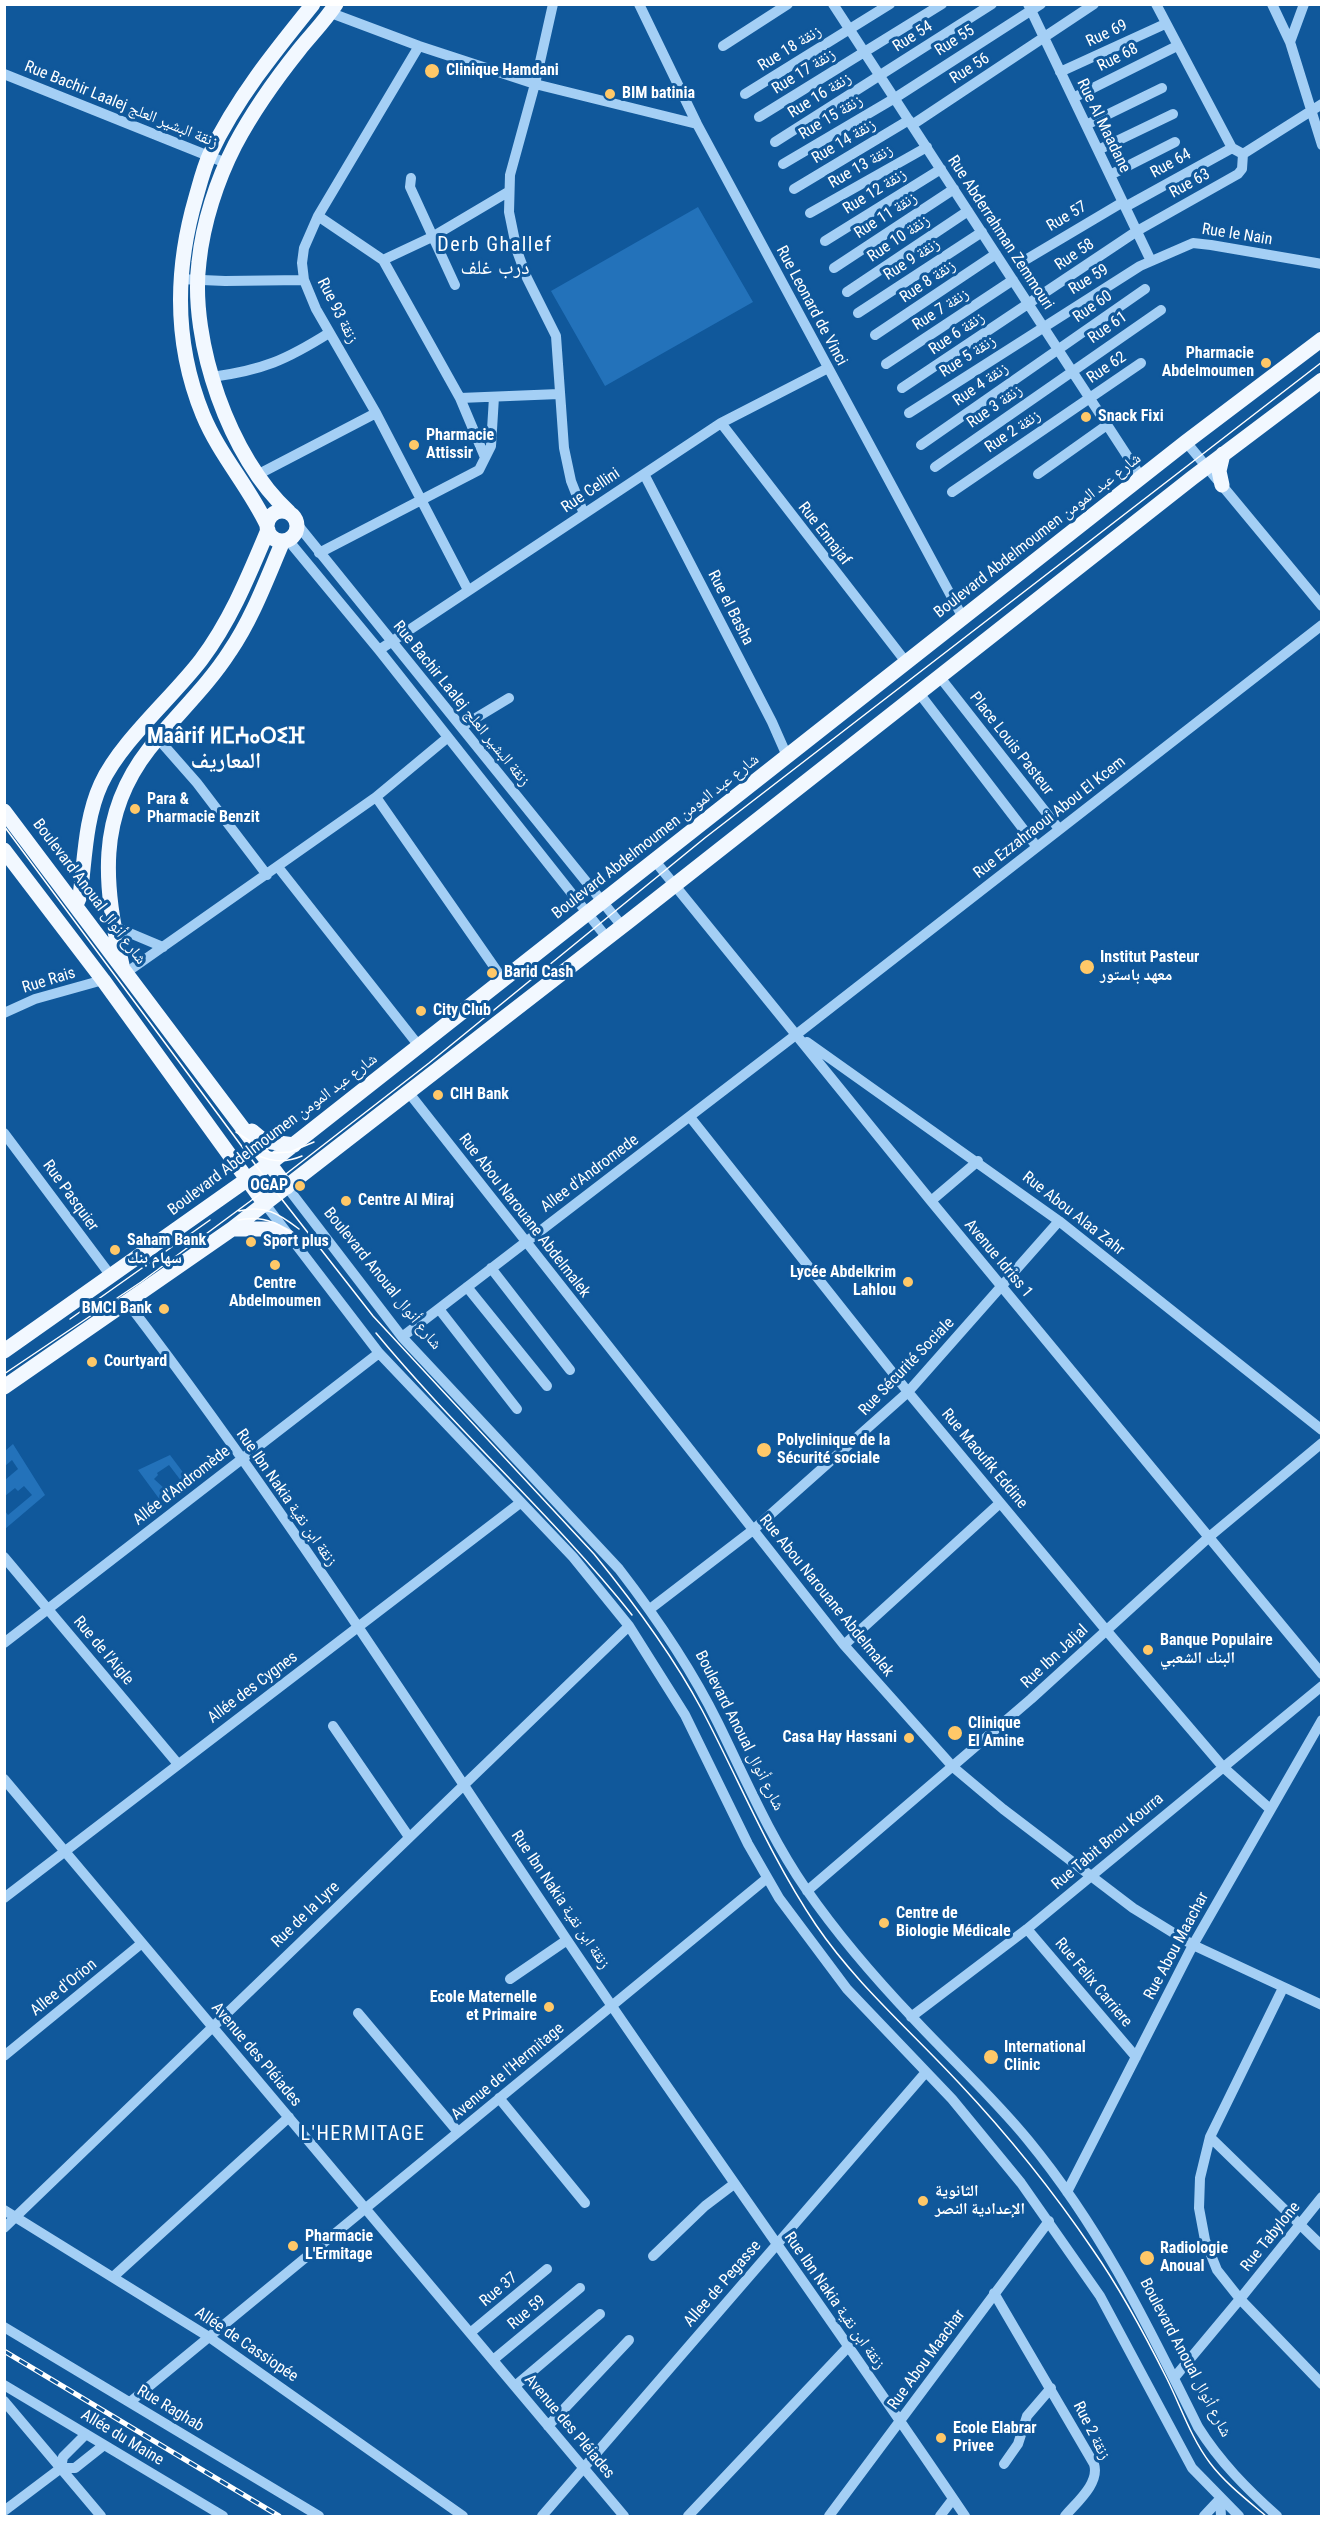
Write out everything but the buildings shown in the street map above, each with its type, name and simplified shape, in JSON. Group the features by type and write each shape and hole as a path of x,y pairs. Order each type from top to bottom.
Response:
{"main road":[{"path":"285,540 273,538 210,429 199,403 182,331 179,279 185,236 209,156 260,71 313,4"},
{"path":"124,968 113,926 108,856 113,815 121,793 132,772 158,738 229,653 253,611 285,540 295,533 293,518 257,475 225,418 212,377 202,332 197,281 206,227 226,163 256,109 298,51 333,9"},
{"name":"Boulevard Abdelmoumen شارع عبد المومن","path":"5,1351 247,1181 294,1145 1141,477 1322,339"},
{"path":"4,1388 265,1204 1206,467 1322,380"},
{"path":"1222,485 1219,471 1223,454"},
{"path":"76,904 80,896 88,830 101,785 108,772 201,660 224,626 246,583 274,513 293,518"},
{"name":"Boulevard Anoual شارع أنوال","path":"4,811 231,1109 287,1187"},
{"path":"4,850 103,980 265,1204"},
{"path":"231,1109 264,1141 294,1145"},
{"path":"232,1229 272,1228 288,1237"}],"street":[{"path":"553,4 535,84 516,149 508,192 508,212 517,251 527,278 555,336 558,394 568,466 571,481 584,514"},
{"name":"Rue Leonard de Vinci","path":"639,4 697,124 963,618"},
{"path":"723,46 788,4"},
{"name":"Rue Abderrahman Zemmouri","path":"833,4 1141,477"},
{"name":"Rue 18 زنقة","path":"745,94 890,4"},
{"name":"Rue 17 زنقة","path":"759,117 942,4"},
{"name":"Rue 54","path":"880,75 992,4"},
{"name":"Rue 56","path":"911,122 1094,4"},
{"path":"1156,4 1232,148 1243,154 1322,104"},
{"path":"1272,4 1290,42 1322,145"},
{"path":"1290,42 1304,4"},
{"name":"Rue Al Maadane","path":"1033,6 1044,38 1151,261"},
{"name":"Rue 55","path":"895,98 1033,6"},
{"path":"333,9 419,46 535,84 697,124"},
{"name":"Rue 69","path":"1060,72 1166,24"},
{"name":"Rue 93 زنقة","path":"419,46 318,216 304,248 302,263 304,280 329,333 376,413 468,590"},
{"name":"Rue 68","path":"1073,98 1177,46"},
{"name":"Rue Bachir Laalej زنقة البشير العلج","path":"4,74 226,163"},
{"name":"Rue 16 زنقة","path":"775,142 880,75"},
{"path":"1086,124 1162,88"},
{"name":"Rue 15 زنقة","path":"783,164 895,98"},
{"path":"1098,150 1173,114"},
{"name":"Rue 14 زنقة","path":"794,189 911,122"},
{"path":"1110,175 1175,142"},
{"name":"Rue 13 زنقة","path":"810,213 927,147"},
{"name":"Rue 64","path":"1124,204 1232,148"},
{"name":"Rue 63","path":"1137,231 1238,174 1242,169 1243,154"},
{"name":"Rue 12 زنقة","path":"825,241 941,169"},
{"path":"411,178 410,187 454,285"},
{"name":"Rue 11 زنقة","path":"834,268 954,189"},
{"path":"383,260 432,237 508,192"},
{"name":"Rue 57","path":"1027,259 1124,204"},
{"name":"Rue 10 زنقة","path":"847,292 968,211"},
{"path":"318,216 383,260 459,398 484,455 484,463 479,470 319,553"},
{"name":"Rue 58","path":"1029,304 1137,231"},
{"name":"Rue 9 زنقة","path":"858,313 982,232"},
{"name":"Rue le Nain","path":"1151,261 1192,243 1211,244 1322,264"},
{"name":"Rue 8 زنقة","path":"875,335 996,254"},
{"name":"Rue 59","path":"1043,326 1151,261"},
{"path":"179,279 197,281 304,280"},
{"name":"Rue 7 زنقة","path":"886,364 1013,280"},
{"name":"Rue 60","path":"1058,349 1146,289"},
{"name":"Rue 6 زنقة","path":"902,388 1029,304"},
{"name":"Rue 61","path":"1072,371 1161,310"},
{"name":"Rue 5 زنقة","path":"909,413 1043,326"},
{"path":"212,377 255,370 271,364 329,333"},
{"name":"Rue 4 زنقة","path":"921,445 1058,349"},
{"name":"Rue 62","path":"1090,398 1141,363"},
{"name":"Rue Cellini","path":"379,650 721,423 828,368"},
{"name":"Rue 3 زنقة","path":"935,467 1072,371"},
{"path":"459,398 558,394"},
{"path":"484,455 491,446 494,397"},
{"name":"Rue 2 زنقة","path":"952,492 1090,398"},
{"path":"257,475 376,413"},
{"name":"Rue Ennajaf","path":"721,423 906,662"},
{"path":"1038,474 1107,425"},
{"path":"1186,442 1322,606"},
{"name":"Rue el Basha","path":"644,474 772,722 787,756"},
{"name":"Rue Bachir Laalej زنقة البشير العلج","path":"293,518 622,926"},
{"name":"Rue Bachir Laalej زنقة البشير العلج","path":"285,540 379,650 607,938"},
{"name":"Rue Ezzahraoui Abou El Kcem","path":"797,1035 1322,625"},
{"name":"Place Louis Pasteur","path":"939,676 1059,830"},
{"path":"919,693 1037,847"},
{"path":"460,727 509,698"},
{"path":"146,725 197,783 267,875"},
{"path":"124,968 163,946 267,875 376,797 447,738"},
{"path":"376,797 504,981"},
{"name":"Avenue Idriss 1","path":"655,861 931,1201 1322,1674"},
{"path":"278,867 419,1046"},
{"path":"113,926 163,946"},
{"name":"Rue Rais","path":"4,1013 35,999 103,980"},
{"name":"Allee d'Andromede","path":"402,1337 797,1035"},
{"name":"Rue Abou Alaa Zahr","path":"797,1035 978,1161 1059,1221 1322,1430"},
{"name":"Rue Abou Narouane Abdelmalek","path":"409,1093 844,1646 953,1767 1003,1809 1134,1908 1193,1945 1322,2005"},
{"name":"Rue Maoufik Eddine","path":"690,1117 908,1392 1106,1630 1223,1767 1269,1809"},
{"name":"Rue Pasquier","path":"4,1133 111,1276"},
{"path":"931,1201 978,1161"},
{"name":"Boulevard Anoual شارع أنوال","path":"287,1187 402,1337 619,1569 650,1609 717,1721 756,1805 783,1855 807,1891 855,1953 911,2017 1028,2140 1067,2192 1119,2270 1198,2427 1213,2451 1245,2487 1277,2517"},
{"path":"265,1204 379,1353 591,1577 629,1626 685,1715 766,1879 817,1952 847,1989 959,2106 1049,2221 1116,2324 1189,2463 1239,2517"},
{"name":"Rue Sécurité Sociale","path":"650,1609 753,1530 908,1392 1059,1221"},
{"path":"491,1268 570,1370"},
{"path":"467,1287 547,1386"},
{"name":"Rue Ibn Nakia زنقة ابن نقية","path":"127,1302 242,1459 776,2246 902,2421 965,2517"},
{"path":"439,1309 517,1409"},
{"name":"Allée d'Andromède","path":"4,1643 379,1353"},
{"name":"Rue Ibn Jaljal","path":"807,1891 953,1767 1209,1537 1322,1443"},
{"name":"Allée des Cygnes","path":"4,1898 520,1503"},
{"path":"844,1646 1000,1503"},
{"name":"Rue de l'Aigle","path":"4,1557 178,1764"},
{"name":"Rue de la Lyre","path":"4,2228 629,1626"},
{"name":"Rue Tabit Bnou Kourra","path":"911,2017 1027,1929 1322,1686"},
{"name":"Rue Abou Maachar","path":"1067,2192 1193,1945 1322,1720"},
{"path":"333,1725 409,1837"},
{"name":"Avenue des Pléiades","path":"4,1779 624,2517"},
{"name":"Avenue de l'Hermitage","path":"130,2402 766,1879"},
{"name":"Rue Felix Carriere","path":"1027,1929 1137,2057"},
{"path":"510,1979 567,1940"},
{"name":"Allee d'Orion","path":"4,2056 142,1942"},
{"path":"1283,1988 1210,2137 1200,2178 1199,2208 1205,2240 1217,2270 1240,2299 1322,2384"},
{"path":"358,2013 458,2132"},
{"name":"Allee de Pegasse","path":"542,2517 905,2094 927,2072"},
{"path":"499,2098 585,2203"},
{"path":"113,2277 289,2117"},
{"path":"1210,2137 1322,2246"},
{"path":"653,2256 705,2206 734,2184"},
{"name":"Rue Tabylone","path":"1174,2378 1322,2197"},
{"name":"Allée de Cassiopée","path":"4,2210 209,2337 463,2517"},
{"name":"Rue Abou Maachar","path":"829,2517 1049,2221"},
{"name":"Rue 37","path":"470,2333 547,2269"},
{"name":"Rue 59","path":"493,2360 580,2288"},
{"name":"Rue 2 زنقة","path":"994,2293 1051,2388 1096,2470 1094,2480 1065,2517"},
{"path":"515,2386 600,2314"},
{"name":"Rue Raghab","path":"4,2327 319,2517"},
{"path":"548,2426 629,2340"},
{"path":"688,2517 848,2347"},
{"name":"Allée du Maine","path":"4,2385 223,2517"},
{"path":"1004,2464 1018,2444 1027,2416 1051,2388"},
{"path":"4,2401 101,2517"},
{"path":"61,2468 63,2457 86,2434"},
{"path":"4,2511 61,2468 75,2468 104,2445"},
{"path":"940,2517 953,2499"},
{"path":"1204,2517 1220,2499"},
{"path":"1220,2499 1221,2517"}],"shaded area":[{"path":"698,207 753,302 605,386 551,291"},
{"path":"13,1444 45,1495 5,1529 5,1511 8,1515 32,1495 24,1486 18,1491 15,1488 5,1496 5,1480 18,1469 12,1460 5,1466 5,1451"},
{"path":"170,1455 191,1483 163,1504 138,1470","holes":["169,1465 182,1482 165,1489 154,1479 157,1473"]}],"tram line":[{"path":"4,1374 141,1282 264,1191 429,1063 706,837 1322,362"},
{"path":"4,826 266,1179 373,1316 594,1554 638,1610 702,1710 784,1873 816,1925 848,1967 977,2103 1046,2185 1078,2228 1123,2297 1159,2362 1203,2453 1222,2477 1266,2516"},
{"path":"236,1132 265,1151 274,1153 290,1152 314,1142"},
{"path":"248,1152 281,1161 302,1156"},
{"path":"239,1211 256,1209 271,1212 299,1229"},
{"path":"238,1220 257,1219 273,1222 303,1242"},
{"path":"70,1319 210,1220"},
{"path":"376,1333 439,1404 602,1578 632,1615"}],"railway":[{"path":"4,2351 279,2516"}],"place":[{"name":"Clinique Hamdani","path":"432,71"},
{"name":"BIM batinia","path":"610,94"},
{"name":"Pharmacie Abdelmoumen","path":"1266,363"},
{"name":"Snack Fixi","path":"1086,417"},
{"name":"Pharmacie Attissir","path":"414,445"},
{"name":"Para & Pharmacie Benzit","path":"135,809"},
{"name":"Institut Pasteur معهد باستور","path":"1087,967"},
{"name":"Barid Cash","path":"492,973"},
{"name":"City Club","path":"421,1011"},
{"name":"CIH Bank","path":"438,1095"},
{"name":"OGAP","path":"300,1186"},
{"name":"Centre Al Miraj","path":"346,1201"},
{"name":"Sport plus","path":"251,1242"},
{"name":"Saham Bank سهام بنك","path":"115,1250"},
{"name":"Centre Abdelmoumen","path":"275,1265"},
{"name":"Lycée Abdelkrim Lahlou","path":"908,1282"},
{"name":"BMCI Bank","path":"164,1309"},
{"name":"Courtyard","path":"92,1362"},
{"name":"Polyclinique de la Sécurité sociale","path":"764,1450"},
{"name":"Banque Populaire البنك الشعبي","path":"1148,1650"},
{"name":"Clinique El Amine","path":"955,1733"},
{"name":"Casa Hay Hassani","path":"909,1738"},
{"name":"Centre de Biologie Médicale","path":"884,1923"},
{"name":"Ecole Maternelle et Primaire","path":"549,2007"},
{"name":"International Clinic","path":"991,2057"},
{"name":"الثانوية الإعدادية النصر","path":"923,2201"},
{"name":"Pharmacie L'Ermitage","path":"293,2246"},
{"name":"Radiologie Anoual","path":"1147,2258"},
{"name":"Ecole Elabrar Privee","path":"941,2438"}],"district":[{"name":"Derb Ghallef درب غلف","path":"495,258"},
{"name":"Maârif ⵍⵎⵄⴰⵔⵉⴼ المعاريف","path":"226,750"},
{"name":"L'HERMITAGE","path":"363,2135"}]}
